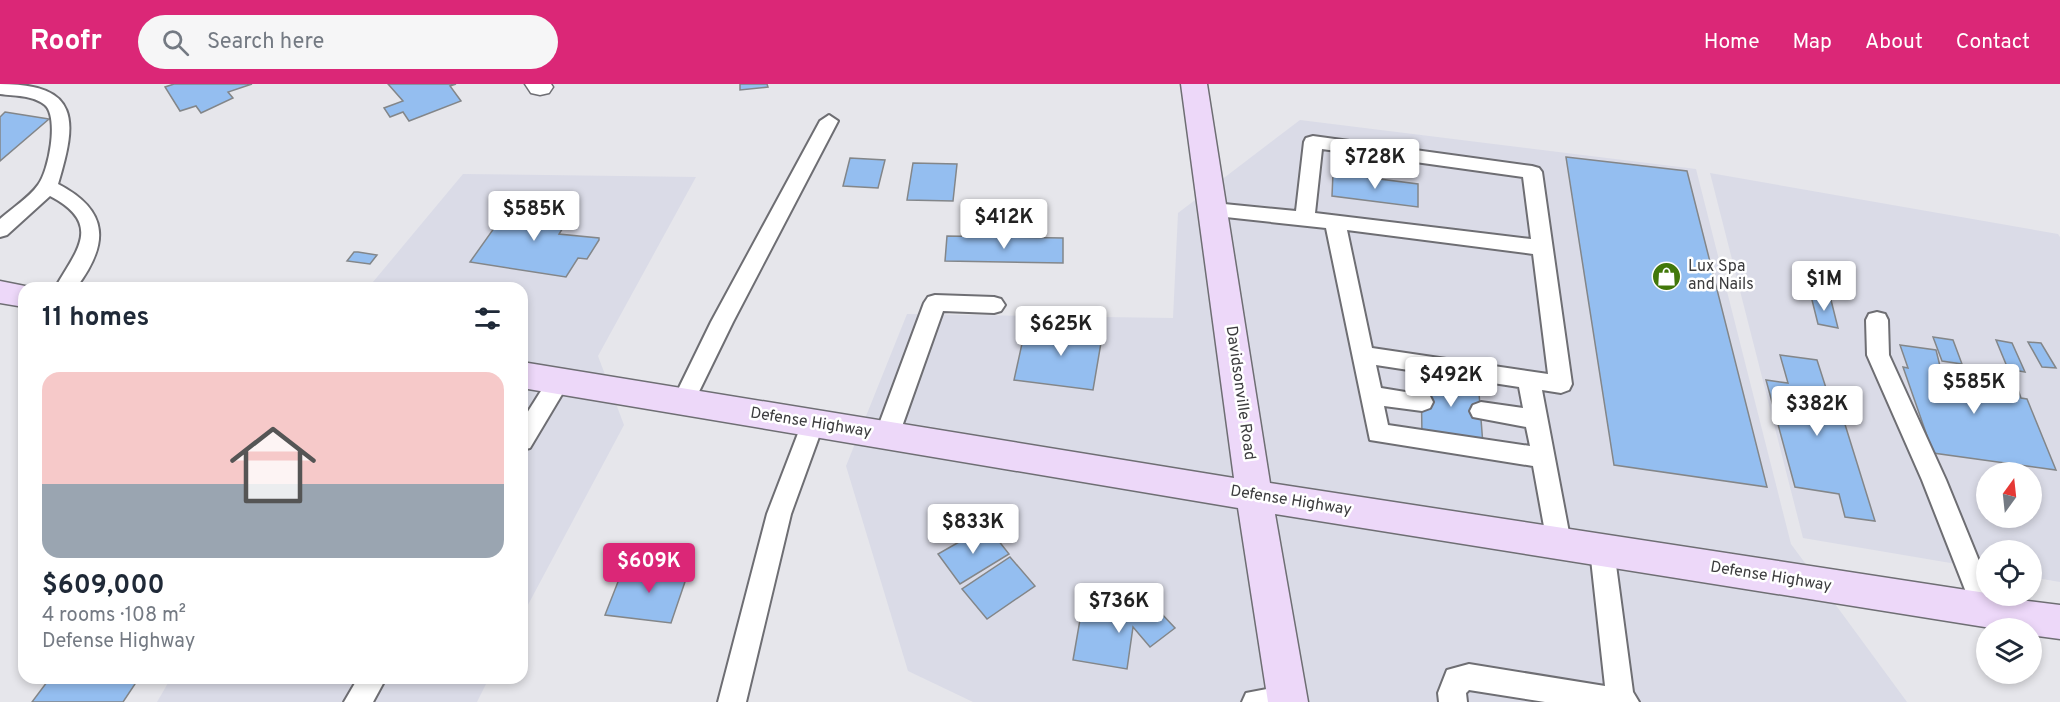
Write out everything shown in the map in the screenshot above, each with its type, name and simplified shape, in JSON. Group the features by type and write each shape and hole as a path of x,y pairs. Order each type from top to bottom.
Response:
{"main road":[{"name":"Davidsonville Road","path":"1194,84 1254,496 1277,701"},
{"path":"0,292 18,295"},
{"name":"Defense Highway","path":"528,376 1254,496 2060,622"}],"lane":[{"path":"0,88 38,95 52,102 61,114 61,128 48,187 0,230"},
{"path":"683,402 722,322 829,121"},
{"path":"1305,219 1312,142 1532,172 1561,384 1363,355"},
{"path":"48,187 66,195 86,211 92,240 81,269 70,282"},
{"path":"1214,210 1335,222 1543,248"},
{"path":"1335,222 1378,433 1543,458"},
{"path":"887,435 935,303 994,305"},
{"path":"1877,320 1878,355 1934,480 1986,610"},
{"path":"1529,380 1559,543"},
{"path":"528,431 559,381"},
{"path":"1371,396 1422,402"},
{"path":"1480,411 1536,419"},
{"path":"732,702 779,514 813,423"},
{"path":"1453,702 1452,693 1457,679 1469,677 1622,702 1602,550"},
{"path":"358,702 369,684"}],"shaded area":[{"path":"1300,120 1696,169 1791,544 1907,702 973,702 908,671 846,466 907,314 1173,318 1178,213"},
{"path":"1710,173 2058,234 2060,237 2060,582 2042,579 2042,540 1976,540 1976,567 1803,538"},
{"path":"463,174 696,177 598,356 624,425 528,605 528,282 373,282"},
{"path":"168,684 486,684 477,702 157,702"}],"building":[{"path":"174,84 252,84 228,92 233,98 201,113 196,106 180,111 165,87"},
{"path":"388,84 456,84 450,86 461,101 409,121 403,112 390,117 384,108 403,101"},
{"path":"740,84 767,84 768,87 740,90"},
{"path":"5,112 49,119 0,161 0,117"},
{"path":"1566,157 1687,171 1767,487 1614,465"},
{"path":"850,158 885,160 878,188 843,186"},
{"path":"913,163 957,164 953,201 907,200"},
{"path":"1333,173 1418,184 1418,207 1332,196"},
{"path":"512,203 573,212 559,234 599,238 599,240 587,259 578,258 566,277 470,262"},
{"path":"947,236 1063,238 1063,263 945,261"},
{"path":"354,252 377,255 370,264 347,261"},
{"path":"1811,296 1831,300 1838,328 1818,324"},
{"path":"1039,323 1103,331 1093,390 1014,380 1023,339 1035,341"},
{"path":"1933,337 1953,340 1962,364 1942,361"},
{"path":"1996,340 2012,343 2025,372 2008,369"},
{"path":"2028,342 2041,343 2056,368 2042,367"},
{"path":"1900,345 1936,350 1942,374 1955,376 1960,389 1993,394 1985,371 2013,375 2021,398 2027,399 2056,470 2042,468 2042,462 1998,462 1933,453 1903,367 1908,368"},
{"path":"1780,355 1817,360 1826,388 1834,389 1875,521 1845,517 1839,494 1795,487 1766,380 1788,383"},
{"path":"1421,371 1478,380 1483,445 1422,436"},
{"path":"987,526 1009,554 960,584 938,554"},
{"path":"1010,557 1035,586 987,619 962,589"},
{"path":"661,563 690,567 671,623 605,615 623,569 657,573"},
{"path":"1143,594 1175,628 1150,647 1133,627 1127,669 1073,660 1081,614 1113,618"},
{"path":"46,684 135,684 123,702 32,702"}],"place":[{"name":"Lux Spa and Nails","path":"1667,276"}]}
